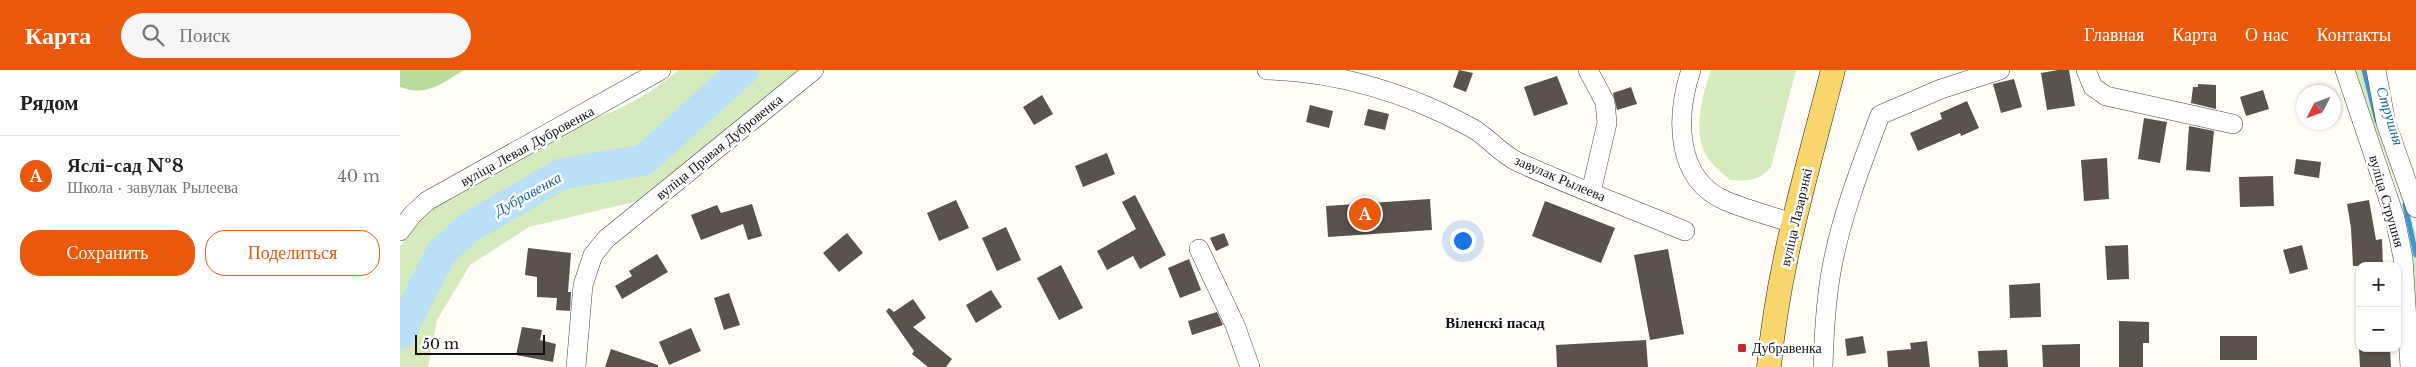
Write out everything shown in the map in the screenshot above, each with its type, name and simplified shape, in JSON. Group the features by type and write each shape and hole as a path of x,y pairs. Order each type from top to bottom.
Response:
{"main road":[{"name":"вуліца Лазарэнкі","path":"1769,367 1771,340 1792,223 1833,70"}],"street":[{"name":"вуліца Левая Дубровенка","path":"400,231 412,215 427,201 661,70"},
{"name":"вуліца Правая Дубровенка","path":"576,367 583,285 593,255 606,239 623,224 814,70"},
{"name":"завулак Рылеева","path":"1267,70 1294,71 1364,84 1413,99 1474,129 1515,161 1686,231"},
{"path":"1588,70 1605,102 1607,123 1591,192"},
{"path":"1691,70 1681,111 1681,135 1686,159 1702,183 1725,201 1792,223"},
{"path":"1823,367 1824,336 1834,258 1866,152 1880,115 1941,89 2000,70"},
{"path":"2086,70 2093,86 2106,96 2234,124"},
{"name":"вуліца Струшня","path":"2345,70 2395,218 2403,258 2410,367"},
{"name":"вуліца Струшня","path":"2376,70 2386,123 2416,208"},
{"path":"1199,249 1235,325 1250,367"}],"green space":[{"path":"400,70 464,70 434,88 418,91 400,87"},
{"path":"679,70 805,70 638,201 529,227 470,265 437,320 428,367 400,367 400,246 425,212 571,127 619,109 650,92"},
{"path":"1711,70 1796,70 1771,167 1758,178 1730,180 1711,162 1702,146 1699,124 1700,112"},
{"path":"2354,70 2367,70 2416,234 2416,343 2408,222"}],"building":[{"path":"1459,70 1473,73 1466,92 1453,87"},
{"path":"2069,70 2075,106 2047,110 2041,73"},
{"path":"1557,76 1568,104 1534,116 1524,87"},
{"path":"2014,79 2022,107 2001,113 1993,84"},
{"path":"2198,84 2216,85 2216,109 2191,103 2193,87 2198,87"},
{"path":"1631,87 1637,104 1617,110 1613,93"},
{"path":"2263,90 2269,109 2246,116 2240,97"},
{"path":"1042,95 1053,114 1034,125 1023,107"},
{"path":"1967,101 1979,128 1961,136 1960,133 1918,151 1910,133 1942,119 1940,113"},
{"path":"1310,105 1333,111 1329,128 1306,122"},
{"path":"1368,109 1389,114 1385,130 1364,125"},
{"path":"2144,118 2167,122 2160,163 2138,159"},
{"path":"2189,126 2214,131 2210,172 2186,170"},
{"path":"1107,153 1115,174 1083,187 1075,166"},
{"path":"2107,158 2109,199 2084,201 2081,160"},
{"path":"2296,159 2321,162 2319,178 2294,174"},
{"path":"2273,176 2274,206 2240,207 2239,177"},
{"path":"1135,195 1166,255 1140,269 1133,256 1107,270 1097,251 1136,229 1122,202"},
{"path":"1430,199 1432,230 1328,237 1326,206"},
{"path":"956,200 969,228 939,241 927,213"},
{"path":"2369,200 2376,240 2382,239 2383,262 2356,262 2356,266 2353,266 2351,228 2347,204"},
{"path":"1545,201 1615,228 1601,263 1532,236"},
{"path":"752,204 762,236 748,240 743,224 701,240 691,215 717,205 721,213"},
{"path":"1006,227 1021,260 997,271 982,238"},
{"path":"847,233 863,253 839,272 823,253"},
{"path":"1224,233 1229,245 1216,251 1210,238"},
{"path":"2128,245 2129,279 2107,280 2105,246"},
{"path":"2302,245 2308,269 2290,274 2283,250"},
{"path":"528,248 571,253 568,292 571,292 570,311 556,310 557,298 537,297 537,277 525,275"},
{"path":"1668,249 1684,334 1650,340 1634,255"},
{"path":"657,254 668,272 622,299 615,286 632,276 629,271"},
{"path":"1189,259 1201,290 1180,298 1168,268"},
{"path":"1061,265 1083,308 1059,320 1037,278"},
{"path":"2040,283 2041,317 2010,318 2009,285"},
{"path":"991,290 1002,307 976,323 966,305"},
{"path":"729,293 740,325 724,330 714,298"},
{"path":"913,299 926,318 913,327 952,359 946,367 928,367 912,354 914,351 886,311 889,308 894,312"},
{"path":"1217,312 1223,325 1192,335 1188,321"},
{"path":"2119,321 2149,322 2149,343 2143,343 2143,367 2119,367"},
{"path":"522,327 542,330 540,340 556,344 553,362 516,355"},
{"path":"691,328 701,351 669,365 659,342"},
{"path":"1863,336 1866,353 1847,356 1845,339"},
{"path":"2220,336 2257,336 2257,360 2220,360"},
{"path":"1646,340 1648,367 1557,367 1556,345"},
{"path":"1927,341 1930,367 1888,367 1887,351 1911,349 1910,343"},
{"path":"2080,344 2080,367 2043,367 2042,345"},
{"path":"611,349 658,365 658,367 605,367"},
{"path":"2007,350 2008,367 1979,367 1978,351"},
{"path":"2359,352 2390,352 2391,367 2360,367"}],"waterway":[{"name":"Дубравенка","path":"400,334 441,253 470,227 561,174 644,160 743,70"},
{"name":"Струшня","path":"2364,70 2377,121"},
{"name":"Струшня","path":"2405,205 2416,255"}],"place":[{"name":"Яслі-сад №8","path":"1365,214"},
{"name":"Дубравенка","path":"1742,348"}],"district":[{"name":"Віленскі пасад","path":"1495,323"}]}
